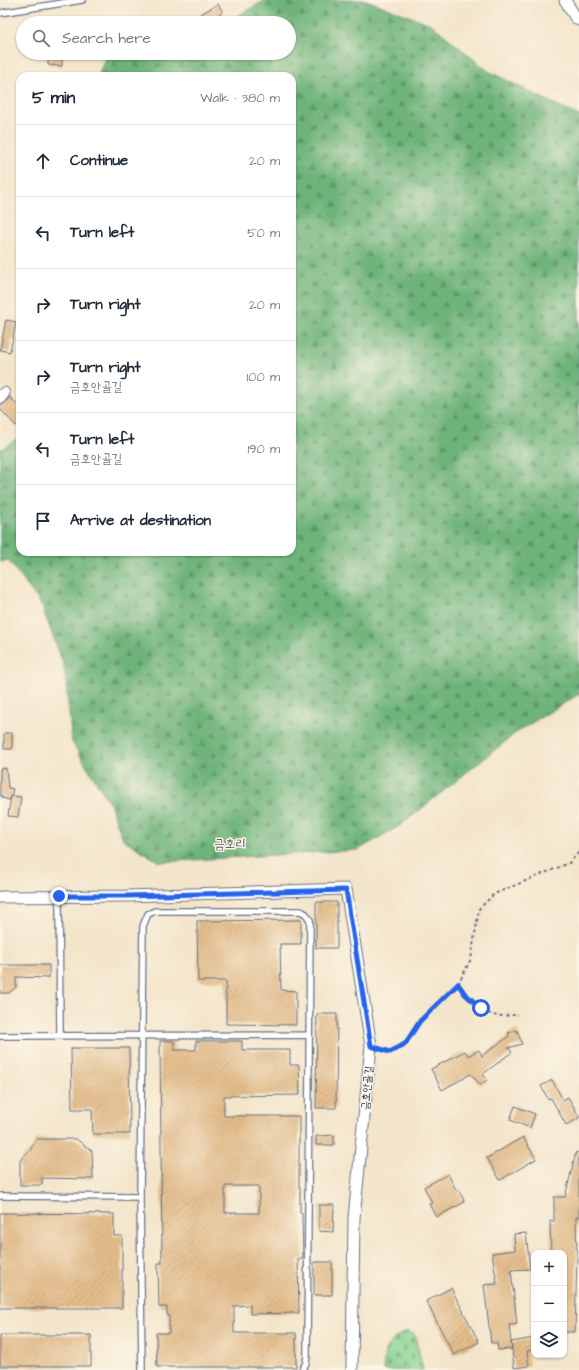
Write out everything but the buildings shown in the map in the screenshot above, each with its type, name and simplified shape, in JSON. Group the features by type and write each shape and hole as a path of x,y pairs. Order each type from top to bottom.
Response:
{"street":[{"path":"565,0 575,17 579,20"},
{"name":"금호안골길","path":"0,897 127,896 346,890 371,1046 354,1218 352,1370"}],"lane":[{"path":"0,13 82,0"},
{"path":"59,896 60,1036"},
{"path":"142,1370 140,1197 143,926 148,914 155,911 301,911 306,914 310,920 307,1356 306,1363 302,1370"},
{"path":"0,1036 309,1035"},
{"path":"0,1196 140,1197"}],"path":[{"path":"371,1046 390,1052 405,1044 420,1021 458,984 471,959 479,909 494,894 569,863 579,852"},
{"path":"458,984 465,994 481,1008 492,1015 518,1015"}],"green space":[{"path":"266,0 366,0 431,24 488,71 579,116 579,694 517,732 401,825 358,850 159,862 123,839 110,804 72,742 64,666 41,604 8,560 0,562 0,450 16,440 16,556 296,556 296,72 100,72 104,60 296,60 296,16 237,16"},
{"path":"408,1331 415,1335 423,1370 383,1370 385,1350 396,1337"}],"district":[{"name":"금호리","path":"230,844"}],"route":[{"path":"59,896 127,896 346,890 371,1046 390,1052 405,1044 420,1021 458,984 465,994 481,1008"}]}
